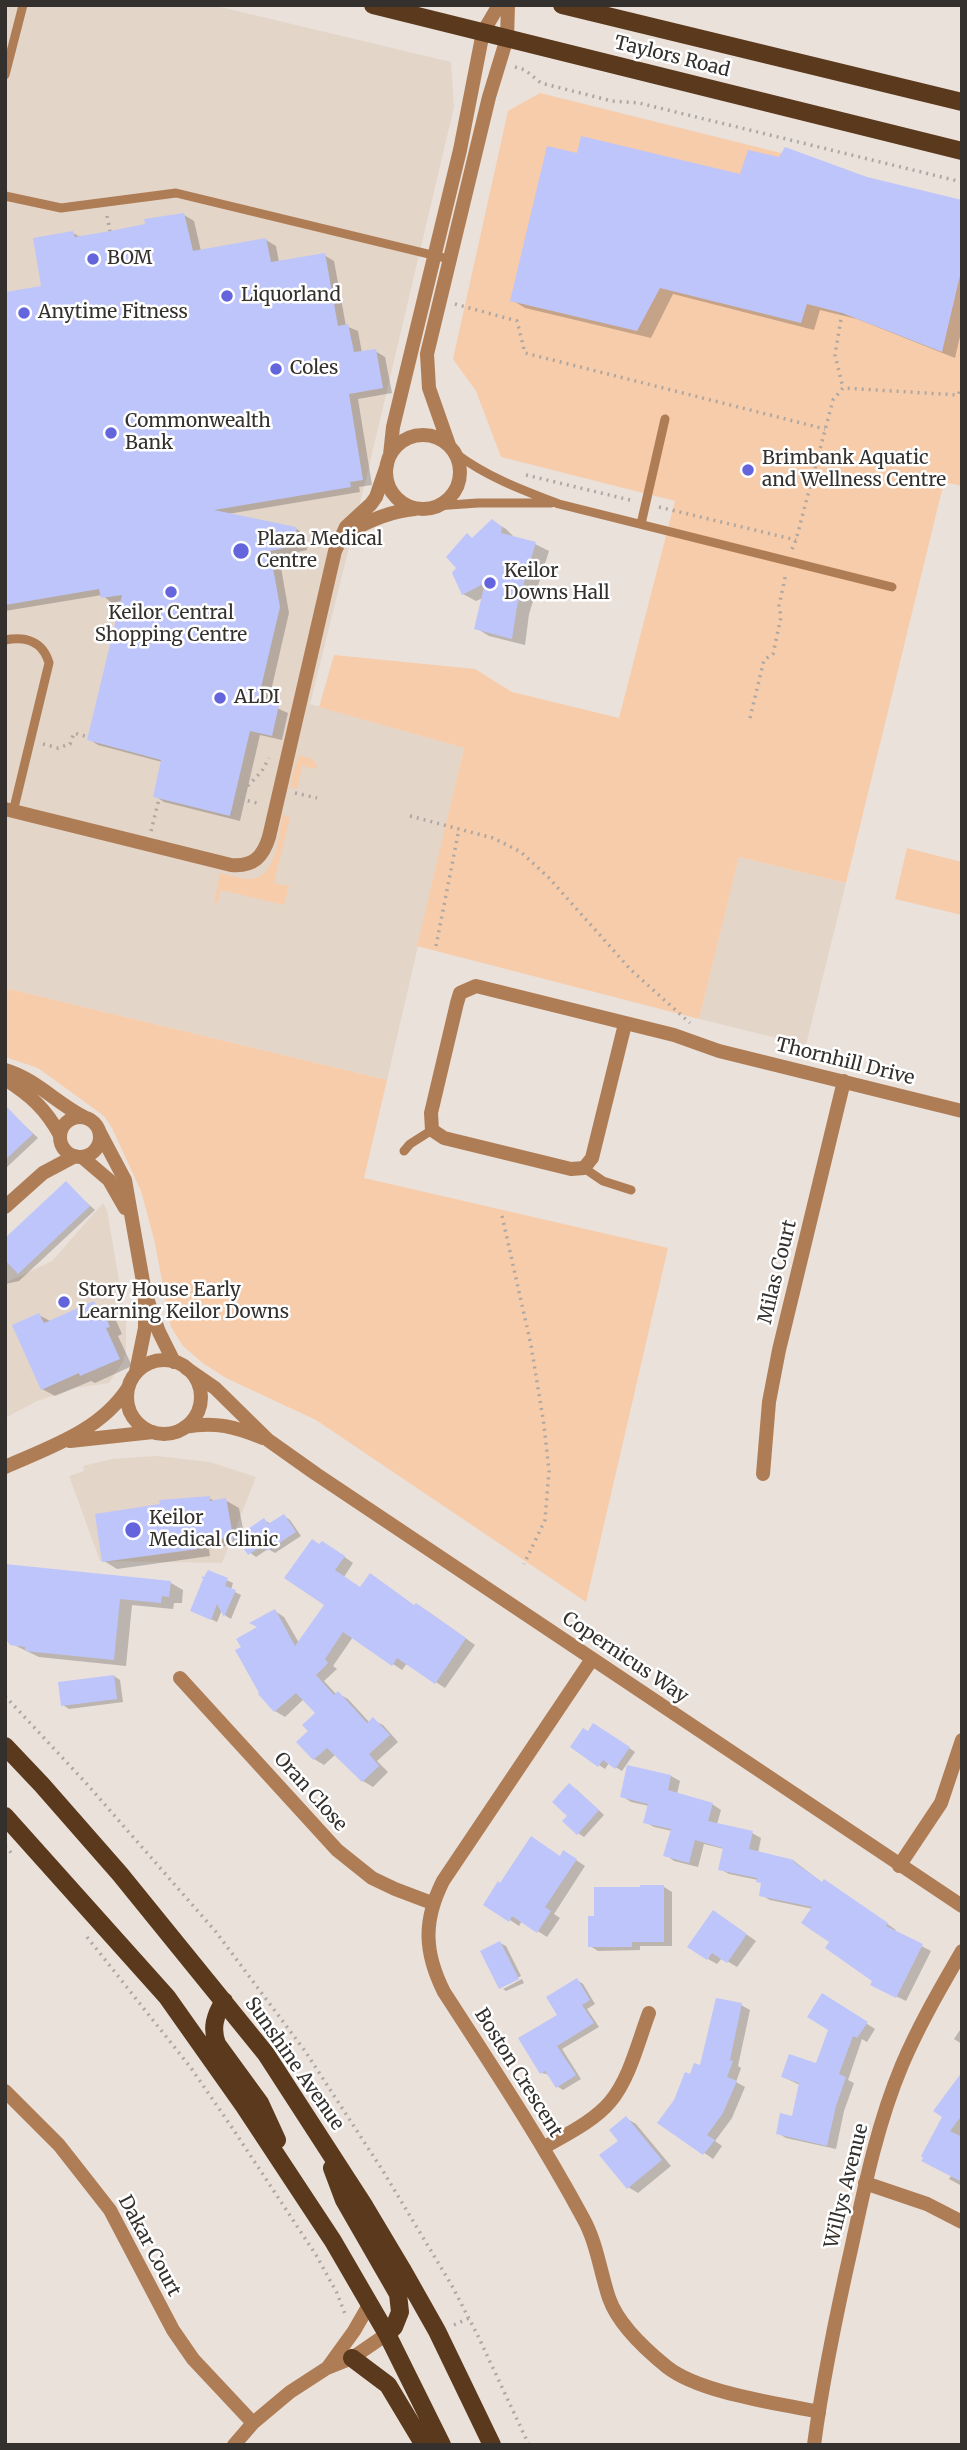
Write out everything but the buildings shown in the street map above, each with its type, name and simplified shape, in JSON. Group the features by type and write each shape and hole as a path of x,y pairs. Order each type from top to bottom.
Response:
{"main road":[{"name":"Taylors Road","path":"373,5 962,150"},
{"name":"Taylors Road","path":"562,5 962,102"},
{"name":"Sunshine Avenue","path":"5,1746 43,1784 120,1874 265,2054 365,2207 436,2331 492,2445"},
{"path":"5,1816 167,1997 300,2190 387,2334 442,2445"},
{"path":"225,2001 214,2020 214,2037 260,2103 300,2190"},
{"path":"321,2139 344,2200 398,2294 400,2312 394,2328 387,2334"},
{"path":"352,2358 388,2385 424,2445"}],"street":[{"path":"344,534 398,511 430,507 443,502 456,489 460,471 431,398 426,365 439,300 442,257 483,32 499,5"},
{"path":"430,507 414,507 396,496 390,487 389,460 393,427 507,38 508,5"},
{"path":"9,810 231,864 241,866 257,860 265,850 269,836 335,551 346,527 371,504 389,460 404,440 422,435 432,436 452,449"},
{"name":"Thornhill Drive","path":"432,1130 430,1112 460,993 476,986 674,1035 719,1051 962,1111"},
{"path":"432,1130 435,1135 456,1142 571,1169 584,1168 592,1158 625,1024"},
{"path":"5,1070 38,1084 72,1111 91,1120 122,1171 145,1293 159,1332 180,1365 197,1381 201,1397 197,1414 185,1427 175,1432 153,1432 142,1427 129,1410 128,1388"},
{"path":"5,1079 43,1107 60,1137 63,1148 79,1156 109,1180 131,1222"},
{"name":"Milas Court","path":"763,1474 769,1402 779,1350 844,1082"},
{"path":"43,1173 68,1120 85,1118"},
{"path":"5,1208 43,1173 79,1156 89,1155 98,1145 99,1131"},
{"path":"6,1467 62,1442 104,1417 117,1404 136,1372 145,1328 145,1293"},
{"path":"136,1372 158,1361 180,1365"},
{"name":"Copernicus Way","path":"180,1365 215,1388 268,1440"},
{"name":"Copernicus Way","path":"185,1427 202,1423 221,1424 243,1429 268,1440 962,1906"},
{"path":"62,1442 153,1432"},
{"name":"Boston Crescent","path":"592,1659 456,1860 432,1903 428,1928 435,1973 444,1992 543,2148 592,2234 610,2301 621,2320 668,2368 695,2381 726,2391 819,2412"},
{"name":"Oran Close","path":"180,1678 337,1850 372,1878 432,1903"},
{"path":"899,1866 941,1804 962,1740"},
{"name":"Willys Avenue","path":"814,2445 834,2330 865,2183 885,2112 901,2066 935,1995 962,1951"},
{"path":"543,2148 593,2117 609,2103 621,2085 649,2013"},
{"name":"Dakar Court","path":"5,2091 59,2145 110,2210 173,2330 192,2359 253,2423"},
{"path":"865,2183 918,2200 962,2222"},
{"path":"327,2368 369,2305"},
{"path":"234,2445 253,2423 290,2392 327,2368 352,2358 387,2334"}],"lane":[{"path":"5,75 23,5"},
{"path":"5,196 61,208 176,193 442,257"},
{"path":"641,524 665,419"},
{"path":"452,449 476,469 559,504 892,587"},
{"path":"430,507 478,503 559,504"},
{"path":"5,640 19,638 33,641 40,646 47,657 48,672 31,742 9,810"},
{"path":"404,1151 432,1130"},
{"path":"584,1168 603,1181 631,1189"}],"path":[{"path":"499,63 525,70 537,80 553,86 612,100 639,103 962,182"},
{"path":"439,300 517,321 525,353 825,429"},
{"path":"842,313 835,355 843,388"},
{"path":"843,388 958,395 962,386"},
{"path":"750,719 764,660 773,654 781,617 779,606 789,562 833,400 843,388"},
{"path":"31,742 62,747 70,744 74,733 88,737"},
{"path":"231,813 235,814 246,788 255,778"},
{"path":"410,816 493,838 521,852 549,878 631,970 691,1024"},
{"path":"436,946 459,829"},
{"path":"502,1216 531,1345 549,1471 545,1520 524,1564"},
{"path":"5,1846 20,1863"},
{"path":"81,1930 191,2068 226,2119 316,2255 337,2292 345,2317"}],"shaded area":[{"name":"Keilor Central Shopping Centre","path":"5,5 212,5 451,62 454,107 310,704 464,748 387,1080 5,988"},
{"name":"Brimbank Aquatic and Wellness Centre","path":"540,93 809,160 866,179 962,202 962,486 944,482 846,883 739,857 699,1019 417,946 464,748 319,707 334,655 475,669 512,692 619,718 675,501 501,457 476,391 453,359 508,111"},
{"path":"298,755 312,759 317,765 316,769 302,766 297,789 290,787"},
{"path":"283,815 290,817 274,883 289,886 284,905 221,890 217,903 214,903 220,873 248,879 265,872 274,855"},
{"path":"907,848 962,862 962,915 895,899"},
{"path":"739,857 846,883 806,1045 699,1019"},
{"path":"5,988 387,1080 364,1178 668,1248 586,1602 316,1420 226,1378 183,1346 171,1327 154,1239 141,1191 112,1128 104,1116 38,1068 5,1057"},
{"name":"Story House Early Learning Keilor Downs","path":"103,1203 107,1210 126,1321 126,1351 123,1362 109,1383 76,1388 37,1401 5,1418 5,1283 52,1261"},
{"path":"157,1456 210,1462 256,1477 222,1563 100,1561 69,1476 84,1471 83,1466 112,1459"}],"place":[{"name":"BOM","path":"93,259"},
{"name":"Liquorland","path":"227,296"},
{"name":"Anytime Fitness","path":"24,313"},
{"name":"Coles","path":"276,369"},
{"name":"Commonwealth Bank","path":"111,433"},
{"name":"Brimbank Aquatic and Wellness Centre","path":"748,470"},
{"name":"Plaza Medical Centre","path":"241,551"},
{"name":"Keilor Downs Hall","path":"490,583"},
{"name":"Keilor Central Shopping Centre","path":"171,592"},
{"name":"ALDI","path":"220,698"},
{"name":"Story House Early Learning Keilor Downs","path":"64,1302"},
{"name":"Keilor Medical Clinic","path":"133,1530"}]}
